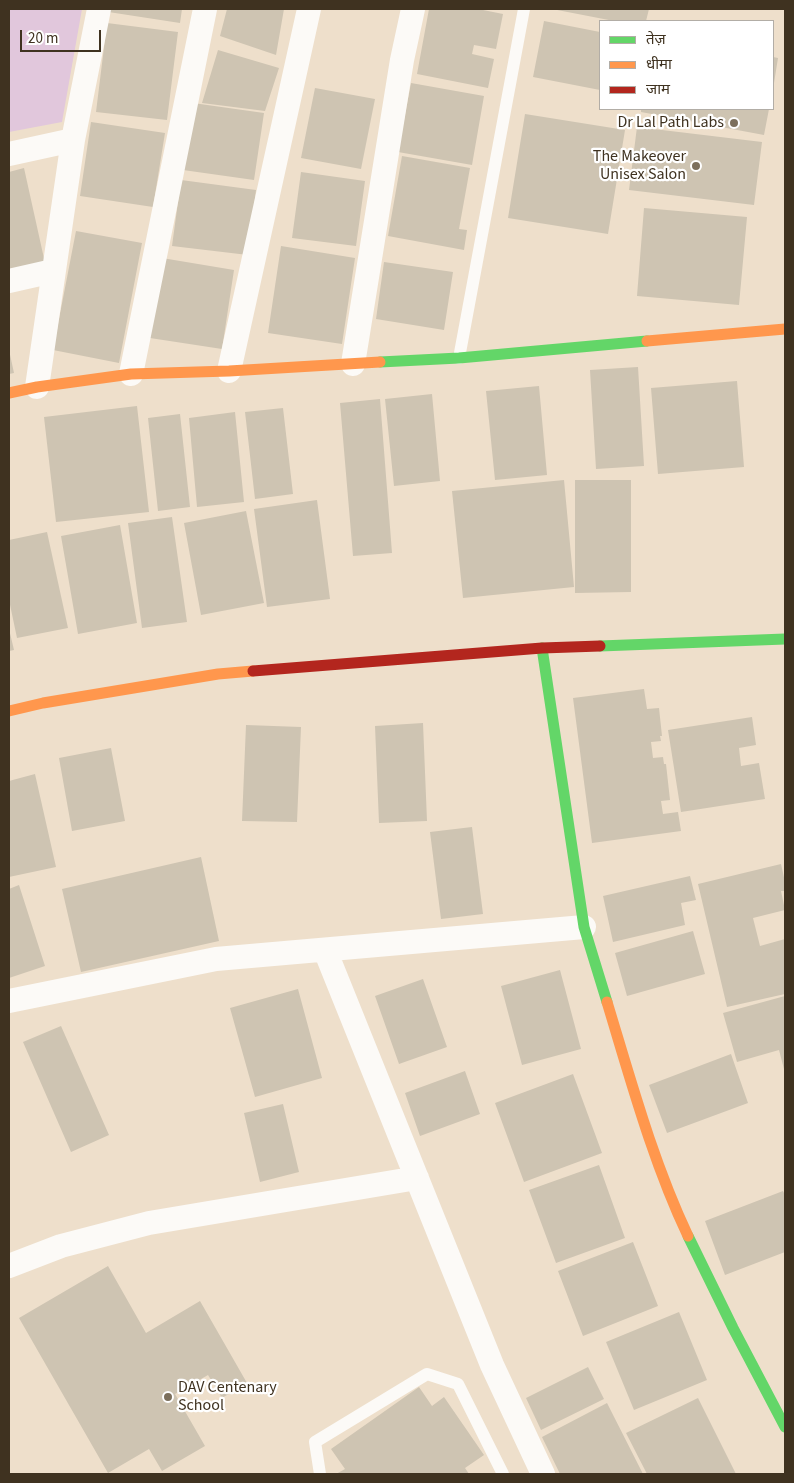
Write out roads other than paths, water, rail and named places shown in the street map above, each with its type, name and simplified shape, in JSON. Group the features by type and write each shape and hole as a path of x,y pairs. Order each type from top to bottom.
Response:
{"street":[{"path":"37,387 73,140 99,9"},
{"path":"131,374 205,9"},
{"path":"229,371 309,9"},
{"path":"353,364 402,60 413,9"},
{"path":"9,154 73,140"},
{"path":"9,281 53,272"},
{"path":"9,393 37,387 131,374 229,371 458,358 785,329"},
{"path":"9,711 43,703 218,674 542,648 785,639"},
{"path":"542,648 584,927 645,1126 675,1208 733,1328 785,1427"},
{"path":"9,1002 216,959 584,927"},
{"path":"325,950 492,1364 543,1474"},
{"path":"9,1266 62,1246 149,1223 417,1178"}],"lane":[{"path":"458,358 524,9"},
{"path":"320,1474 315,1442 427,1374 458,1384 503,1474"}],"place":[{"name":"Dr Lal Path Labs","path":"734,123"},
{"name":"The Makeover Unisex Salon","path":"696,166"},
{"name":"DAV Centenary School","path":"168,1397"}]}
